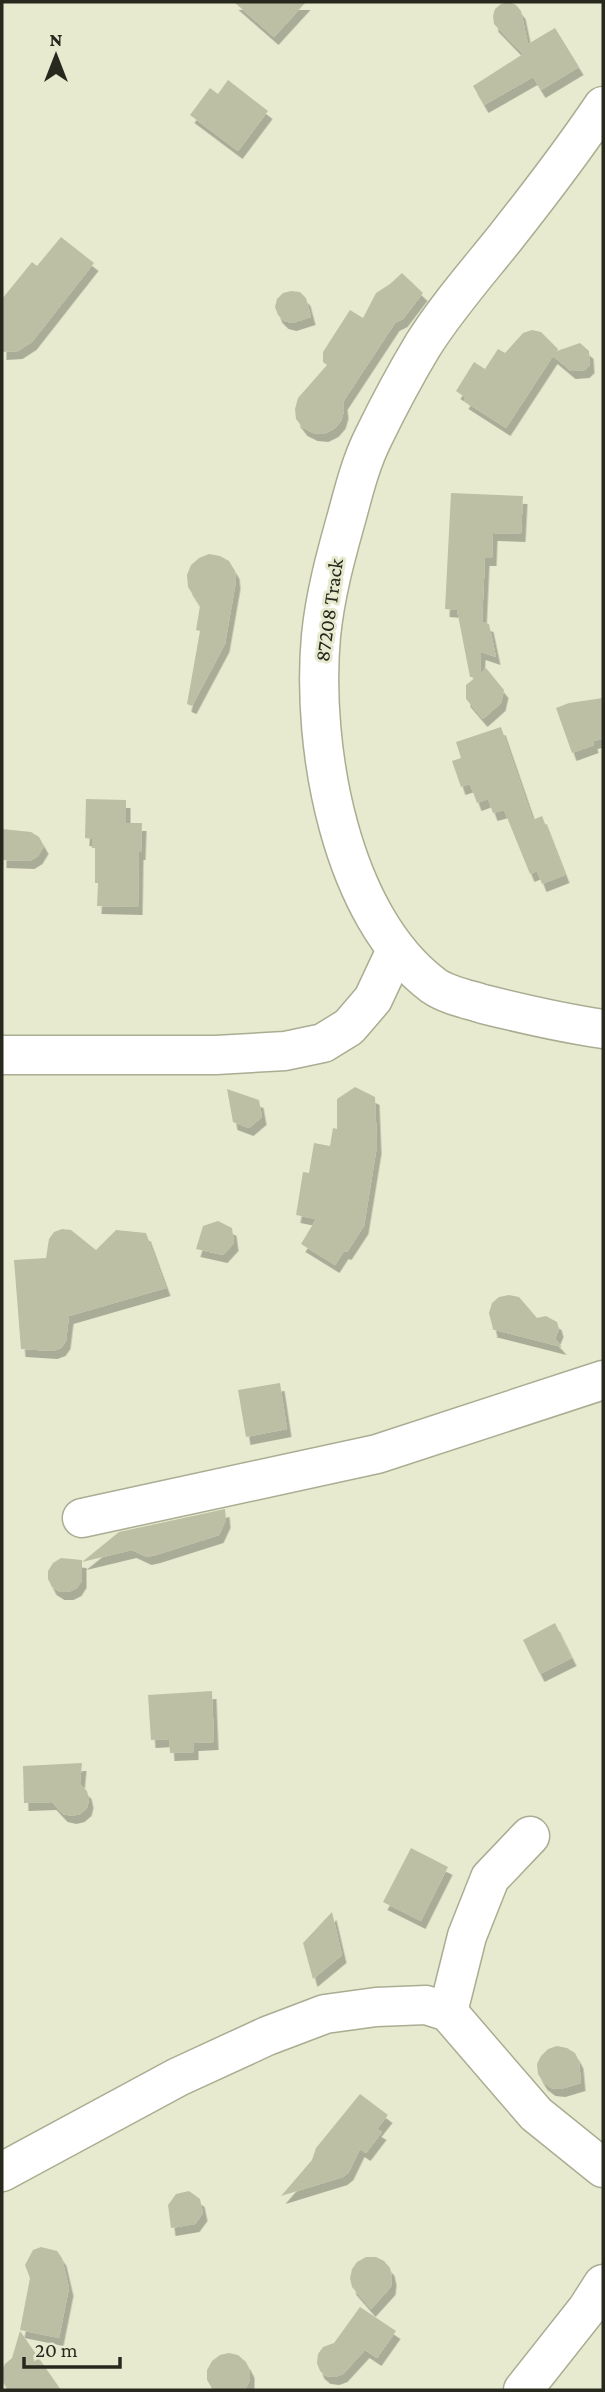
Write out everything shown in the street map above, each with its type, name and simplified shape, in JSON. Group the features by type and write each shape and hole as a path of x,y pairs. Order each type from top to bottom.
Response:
{"street":[{"name":"87208 Track","path":"603,106 533,204 423,345 371,441 355,486 330,576 321,635 319,679 320,716 326,760 344,847 372,915 396,950 437,988 466,999 547,1021 603,1030"},
{"path":"2,1055 216,1055 285,1051 323,1043 349,1027 373,999 396,950"},
{"path":"82,1518 377,1454 603,1380"},
{"path":"448,2012 467,1936 490,1878 530,1836"},
{"path":"2,2172 178,2077 267,2036 325,2014 376,2007 426,2005 448,2012 536,2114 603,2168"},
{"path":"523,2390 587,2309 603,2284"}],"building":[{"path":"234,2 306,2 274,37"},
{"path":"509,2 521,11 528,44 555,28 579,67 541,90 533,77 484,105 473,86 523,54 494,24 495,9"},
{"path":"228,80 268,111 238,151 190,115 210,88 218,94"},
{"path":"61,237 94,263 32,342 18,351 2,352 2,299 32,262 37,266"},
{"path":"402,273 423,293 403,319 395,323 343,402 341,421 334,429 324,434 303,428 296,419 295,409 298,398 327,365 323,362 323,352 350,310 363,318 376,293"},
{"path":"300,292 306,298 311,317 292,323 284,321 278,315 275,307 277,299 283,293"},
{"path":"532,330 541,332 557,351 580,343 589,351 590,365 585,370 571,371 553,356 506,428 464,401 466,398 456,391 474,362 485,369 498,349 505,353 523,333"},
{"path":"451,493 523,496 521,534 493,533 492,558 485,558 482,622 489,624 496,657 481,652 480,674 486,668 504,690 501,703 483,719 466,699 466,685 476,677 470,677 457,610 445,609"},
{"path":"209,554 229,561 235,571 236,581 225,644 192,706 187,704 200,631 196,630 200,606 188,587 187,575 191,565"},
{"path":"603,698 603,739 593,741 594,745 572,753 556,708 569,703"},
{"path":"501,727 533,820 542,816 565,875 542,884 537,871 530,874 504,810 493,813 488,799 477,803 470,784 461,787 452,761 461,758 456,742"},
{"path":"86,799 126,800 126,823 142,823 138,907 97,906 95,848 92,848 92,839 85,838"},
{"path":"2,829 31,832 39,837 44,846 38,856 30,861 2,860"},
{"path":"355,1087 375,1097 377,1146 364,1226 335,1265 301,1244 316,1219 296,1215 303,1172 309,1173 314,1143 330,1146 333,1128 337,1129 337,1099"},
{"path":"227,1089 259,1100 262,1117 249,1128 233,1122"},
{"path":"218,1221 232,1228 234,1243 223,1255 196,1249 203,1226"},
{"path":"71,1230 96,1250 116,1230 146,1233 166,1288 69,1316 66,1341 61,1348 53,1351 21,1349 14,1260 46,1258 49,1239 54,1232"},
{"path":"499,1297 519,1297 537,1318 546,1316 557,1322 559,1329 555,1339 562,1347 491,1329 489,1313 492,1303"},
{"path":"280,1383 287,1429 246,1437 238,1390"},
{"path":"225,1509 226,1520 219,1535 147,1557 132,1550 82,1562 119,1532"},
{"path":"61,1558 82,1560 82,1580 77,1588 60,1592 52,1587 48,1571 53,1563"},
{"path":"555,1623 572,1658 540,1674 523,1640"},
{"path":"212,1691 214,1742 194,1743 194,1752 170,1753 169,1739 151,1740 148,1695"},
{"path":"82,1763 80,1784 87,1791 89,1800 87,1808 80,1814 63,1814 52,1802 24,1803 23,1766"},
{"path":"411,1848 448,1867 421,1921 383,1902"},
{"path":"332,1912 342,1955 313,1979 303,1943"},
{"path":"557,2046 575,2053 579,2061 581,2083 561,2089 551,2088 543,2082 538,2074 537,2064 548,2049"},
{"path":"360,2094 388,2115 377,2129 382,2132 366,2153 360,2149 349,2172 343,2177 281,2196 312,2160 316,2148"},
{"path":"189,2191 200,2199 203,2213 195,2224 171,2228 168,2205 176,2194"},
{"path":"41,2247 57,2251 62,2258 69,2288 59,2338 20,2330 30,2278 25,2265 33,2250"},
{"path":"366,2257 376,2257 384,2261 390,2268 392,2277 391,2287 371,2309 352,2287 350,2278 357,2262"},
{"path":"360,2307 396,2331 377,2358 365,2350 343,2374 326,2376 317,2363 318,2354 323,2347 334,2343"},
{"path":"20,2331 61,2390 8,2390 2,2381 2,2370 12,2358"},
{"path":"229,2353 238,2355 246,2362 250,2370 250,2380 245,2390 213,2390 207,2380 207,2370 212,2361"}]}
